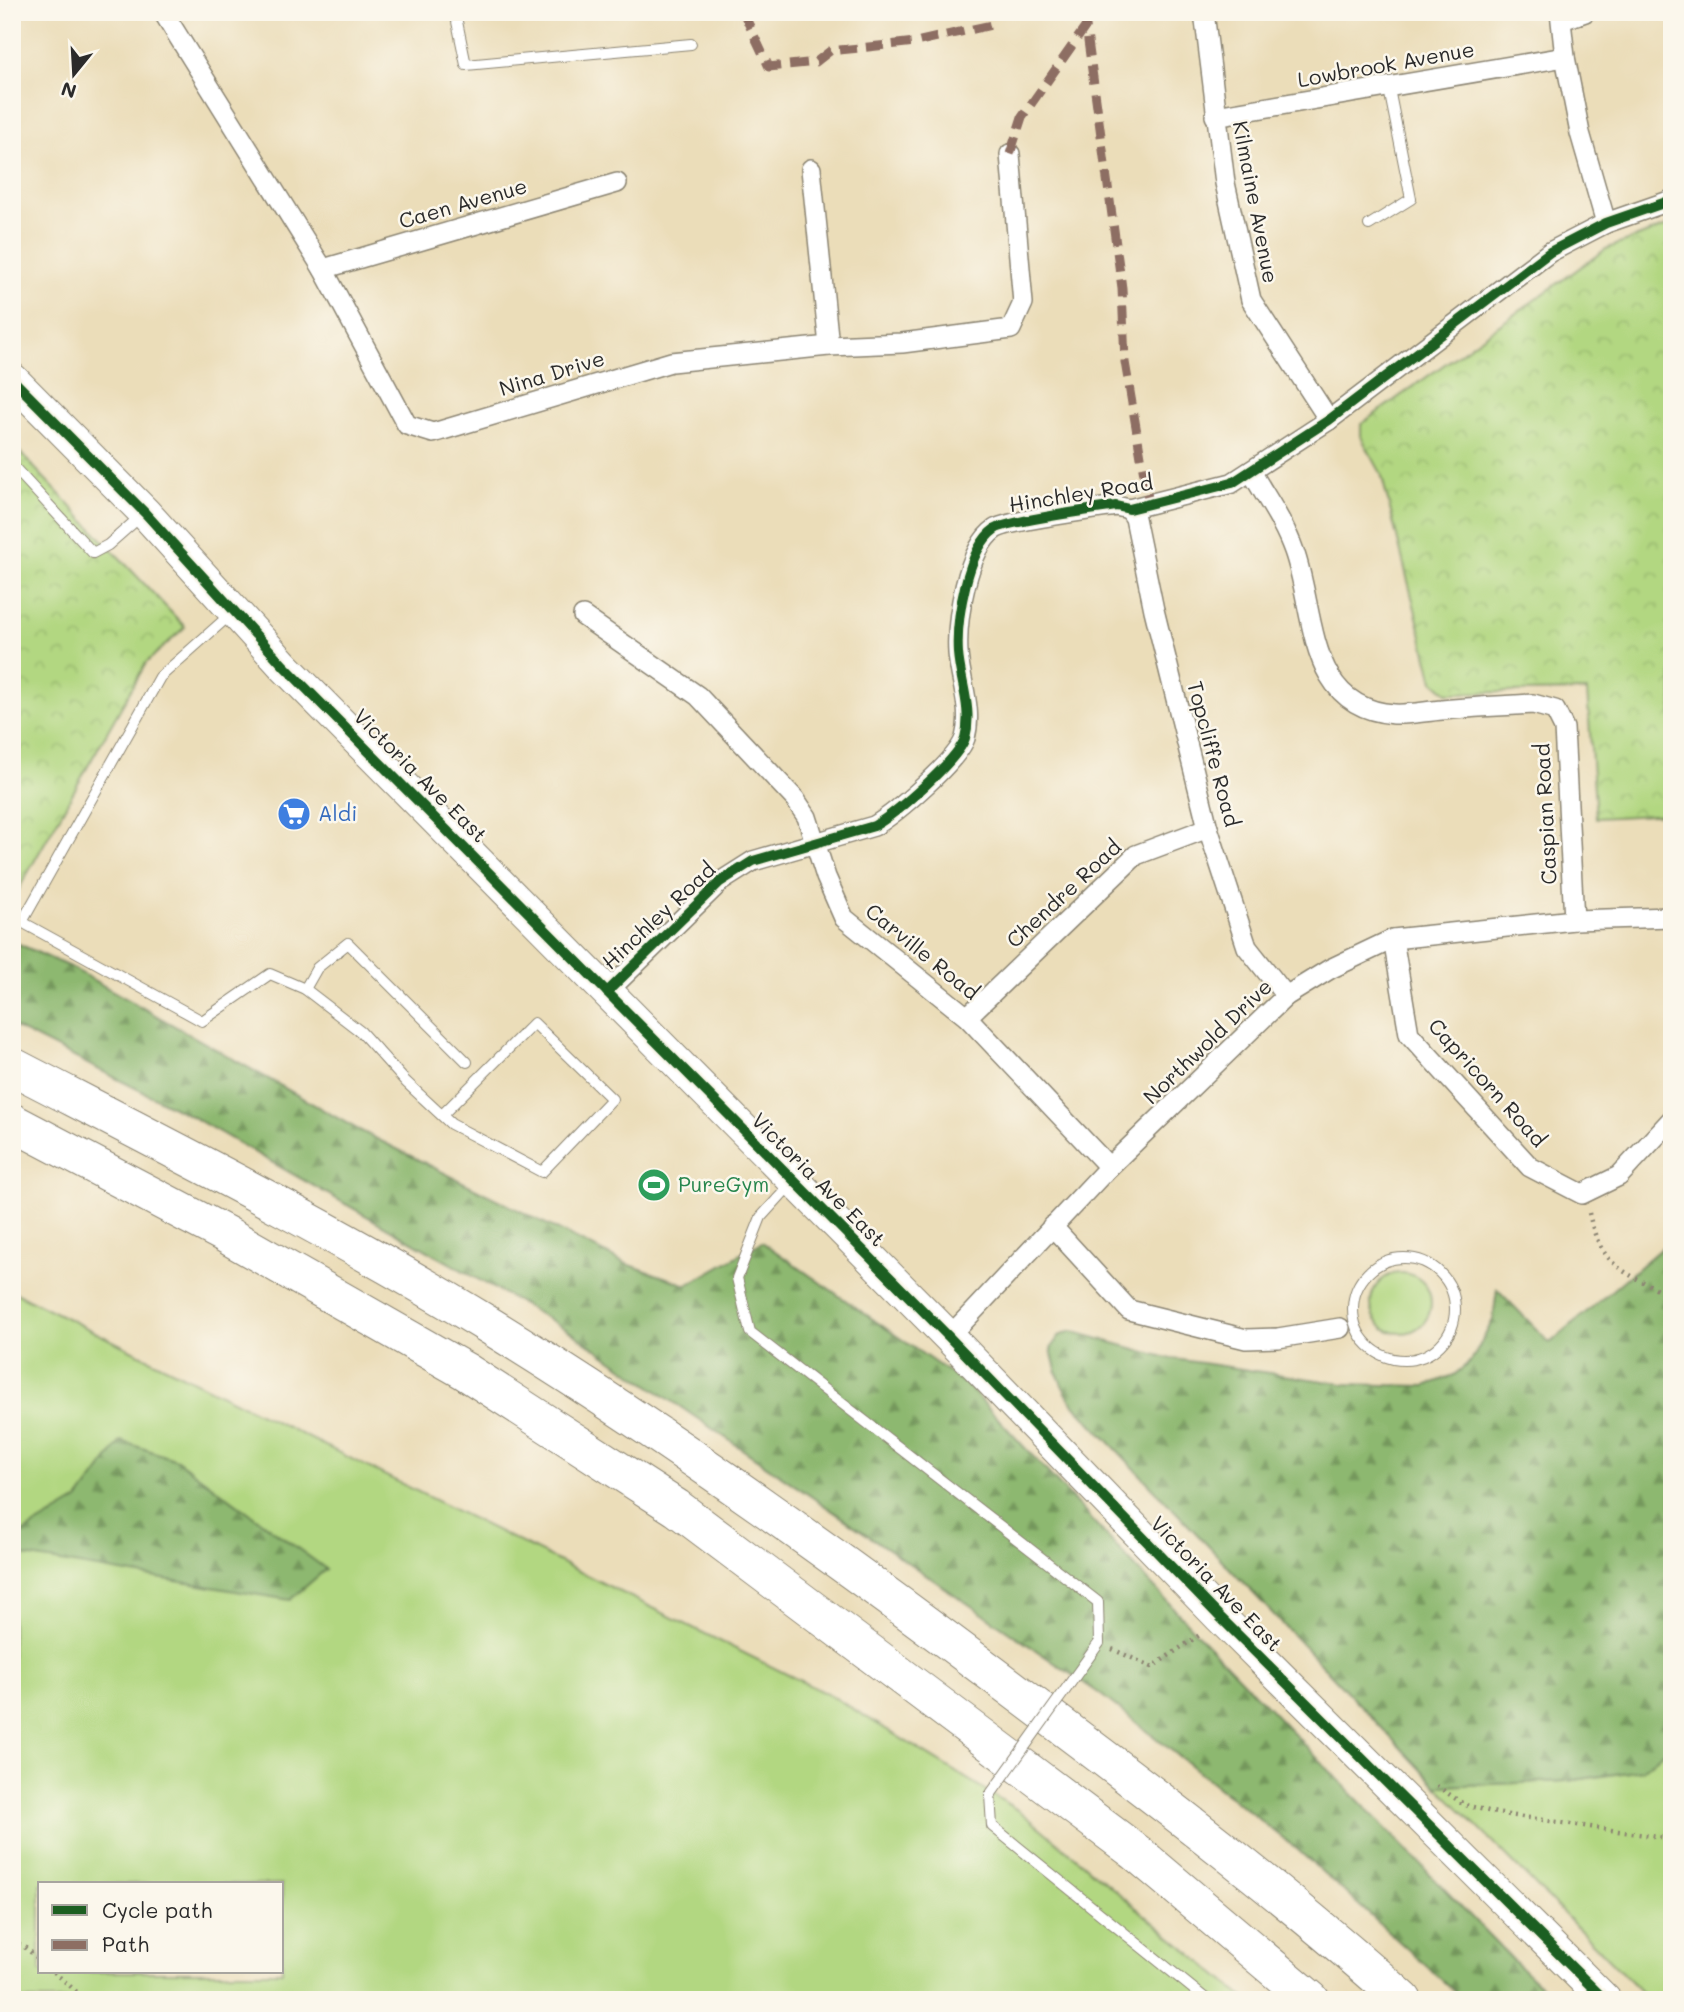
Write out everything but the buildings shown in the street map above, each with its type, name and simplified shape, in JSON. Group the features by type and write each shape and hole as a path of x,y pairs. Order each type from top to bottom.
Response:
{"highway":[{"path":"12,1066 249,1189 474,1317 702,1463 944,1637 1172,1809 1403,2000"},
{"path":"12,1122 225,1234 465,1371 677,1508 1137,1853 1311,2000"}],"main road":[{"name":"Victoria Ave East","path":"12,379 145,513 284,666 949,1337 1220,1617 1605,2000"}],"street":[{"name":"Nina Drive","path":"163,12 323,269 407,425 433,433 671,362 829,346 902,343 1011,329 1023,303 1010,154"},
{"name":"Kilmaine Avenue","path":"1204,12 1225,183 1251,300 1329,420"},
{"path":"1585,12 1561,16 1565,57 1580,133 1606,223"},
{"name":"Lowbrook Avenue","path":"1215,116 1389,89 1565,57"},
{"path":"811,169 829,346"},
{"name":"Caen Avenue","path":"323,269 617,183"},
{"name":"Hinchley Road","path":"607,992 720,882 738,869 753,860 863,830 891,816 956,754 964,740 967,707 957,637 970,568 986,537 997,527 1116,506 1129,509 1231,483 1329,420 1550,252 1606,223 1672,200"},
{"name":"Caspian Road","path":"1251,471 1278,514 1295,552 1321,663 1332,682 1346,696 1367,708 1395,714 1533,704 1555,710 1564,728 1574,920"},
{"name":"Topcliffe Road","path":"1129,509 1135,518 1154,610 1208,828 1248,947 1286,996"},
{"name":"Carville Road","path":"583,616 698,696 795,799 807,817 844,918 967,1017 1110,1167"},
{"name":"Chendre Road","path":"967,1017 1136,855 1208,828"},
{"path":"1574,920 1672,917"},
{"name":"Northwold Drive","path":"949,1337 1110,1167 1286,996 1330,970 1393,939 1574,920"},
{"name":"Capricorn Road","path":"1393,939 1409,1034 1530,1167 1582,1194"},
{"path":"1582,1194 1619,1176 1672,1119"},
{"path":"1052,1226 1129,1310 1246,1339 1278,1338 1346,1324"}],"lane":[{"path":"455,12 466,65 691,44"},
{"path":"1368,225 1410,199 1389,89"},
{"path":"12,465 93,553 108,545 145,513"},
{"path":"234,611 160,677 22,922 202,1021 270,974 305,989 361,1032 406,1082 451,1125 542,1172 612,1099 534,1023 442,1115"},
{"path":"305,989 317,968 348,943 467,1062"},
{"path":"793,1182 761,1217 737,1279 750,1332 1098,1602 1099,1643 990,1795 992,1826 1208,2000"},
{"path":"1399,1257 1420,1259 1439,1270 1452,1288 1456,1309 1452,1330 1439,1348 1420,1358 1399,1360 1378,1354 1346,1324 1362,1278 1378,1264 1399,1257"}],"path":[{"path":"1582,1194 1595,1240 1602,1251 1622,1270 1672,1296"},
{"path":"1099,1643 1152,1667 1190,1644 1220,1617"},
{"path":"1437,1786 1465,1805 1496,1813 1672,1839"},
{"path":"12,1942 22,1945 38,1958"},
{"path":"56,1974 86,2000"}],"green space":[{"path":"1672,224 1672,814 1596,818 1587,691 1447,693 1433,681 1381,473 1361,437 1361,424 1606,249"},
{"path":"12,444 185,627 146,663 12,901"},
{"path":"12,941 72,968 359,1130 624,1263 687,1285 762,1242 967,1385 1202,1639 1513,1960 1556,2000 1464,2000 1298,1850 1100,1694 571,1332 187,1114 12,1026"},
{"path":"1672,1239 1672,1745 1642,1770 1568,1781 1437,1786 1075,1406 1054,1364 1051,1348 1059,1336 1071,1331 1168,1358 1344,1384 1425,1386 1454,1375 1472,1360 1493,1320 1497,1289 1550,1343"},
{"path":"1401,1273 1418,1278 1426,1286 1431,1303 1426,1320 1418,1328 1401,1333 1384,1328 1376,1320 1371,1303 1376,1286 1384,1278"},
{"path":"12,1291 835,1698 1021,1812 1247,2000 12,2000"},
{"path":"121,1441 177,1460 326,1569 290,1600 12,1554 12,1539 78,1500"},
{"path":"1672,1745 1672,2000 1649,2000 1437,1786 1568,1781 1642,1770"}],"marked path":[{"path":"743,12 769,67 816,62 830,51 916,42 991,25 989,12"},
{"path":"1084,12 1122,288 1125,362 1149,504"},
{"path":"1010,154 1022,117 1086,26"}],"cycle path":[{"path":"607,992 720,882 753,861 874,826 910,799 951,759 965,738 968,716 958,653 961,604 977,552 985,538 995,529 1016,522 1116,506 1129,509 1232,483 1329,420 1550,252 1606,223 1672,200"},
{"path":"12,379 145,513 284,666 949,1337 1220,1617 1605,2000"}],"place":[{"name":"Aldi","path":"294,814"},
{"name":"PureGym","path":"654,1185"}]}
